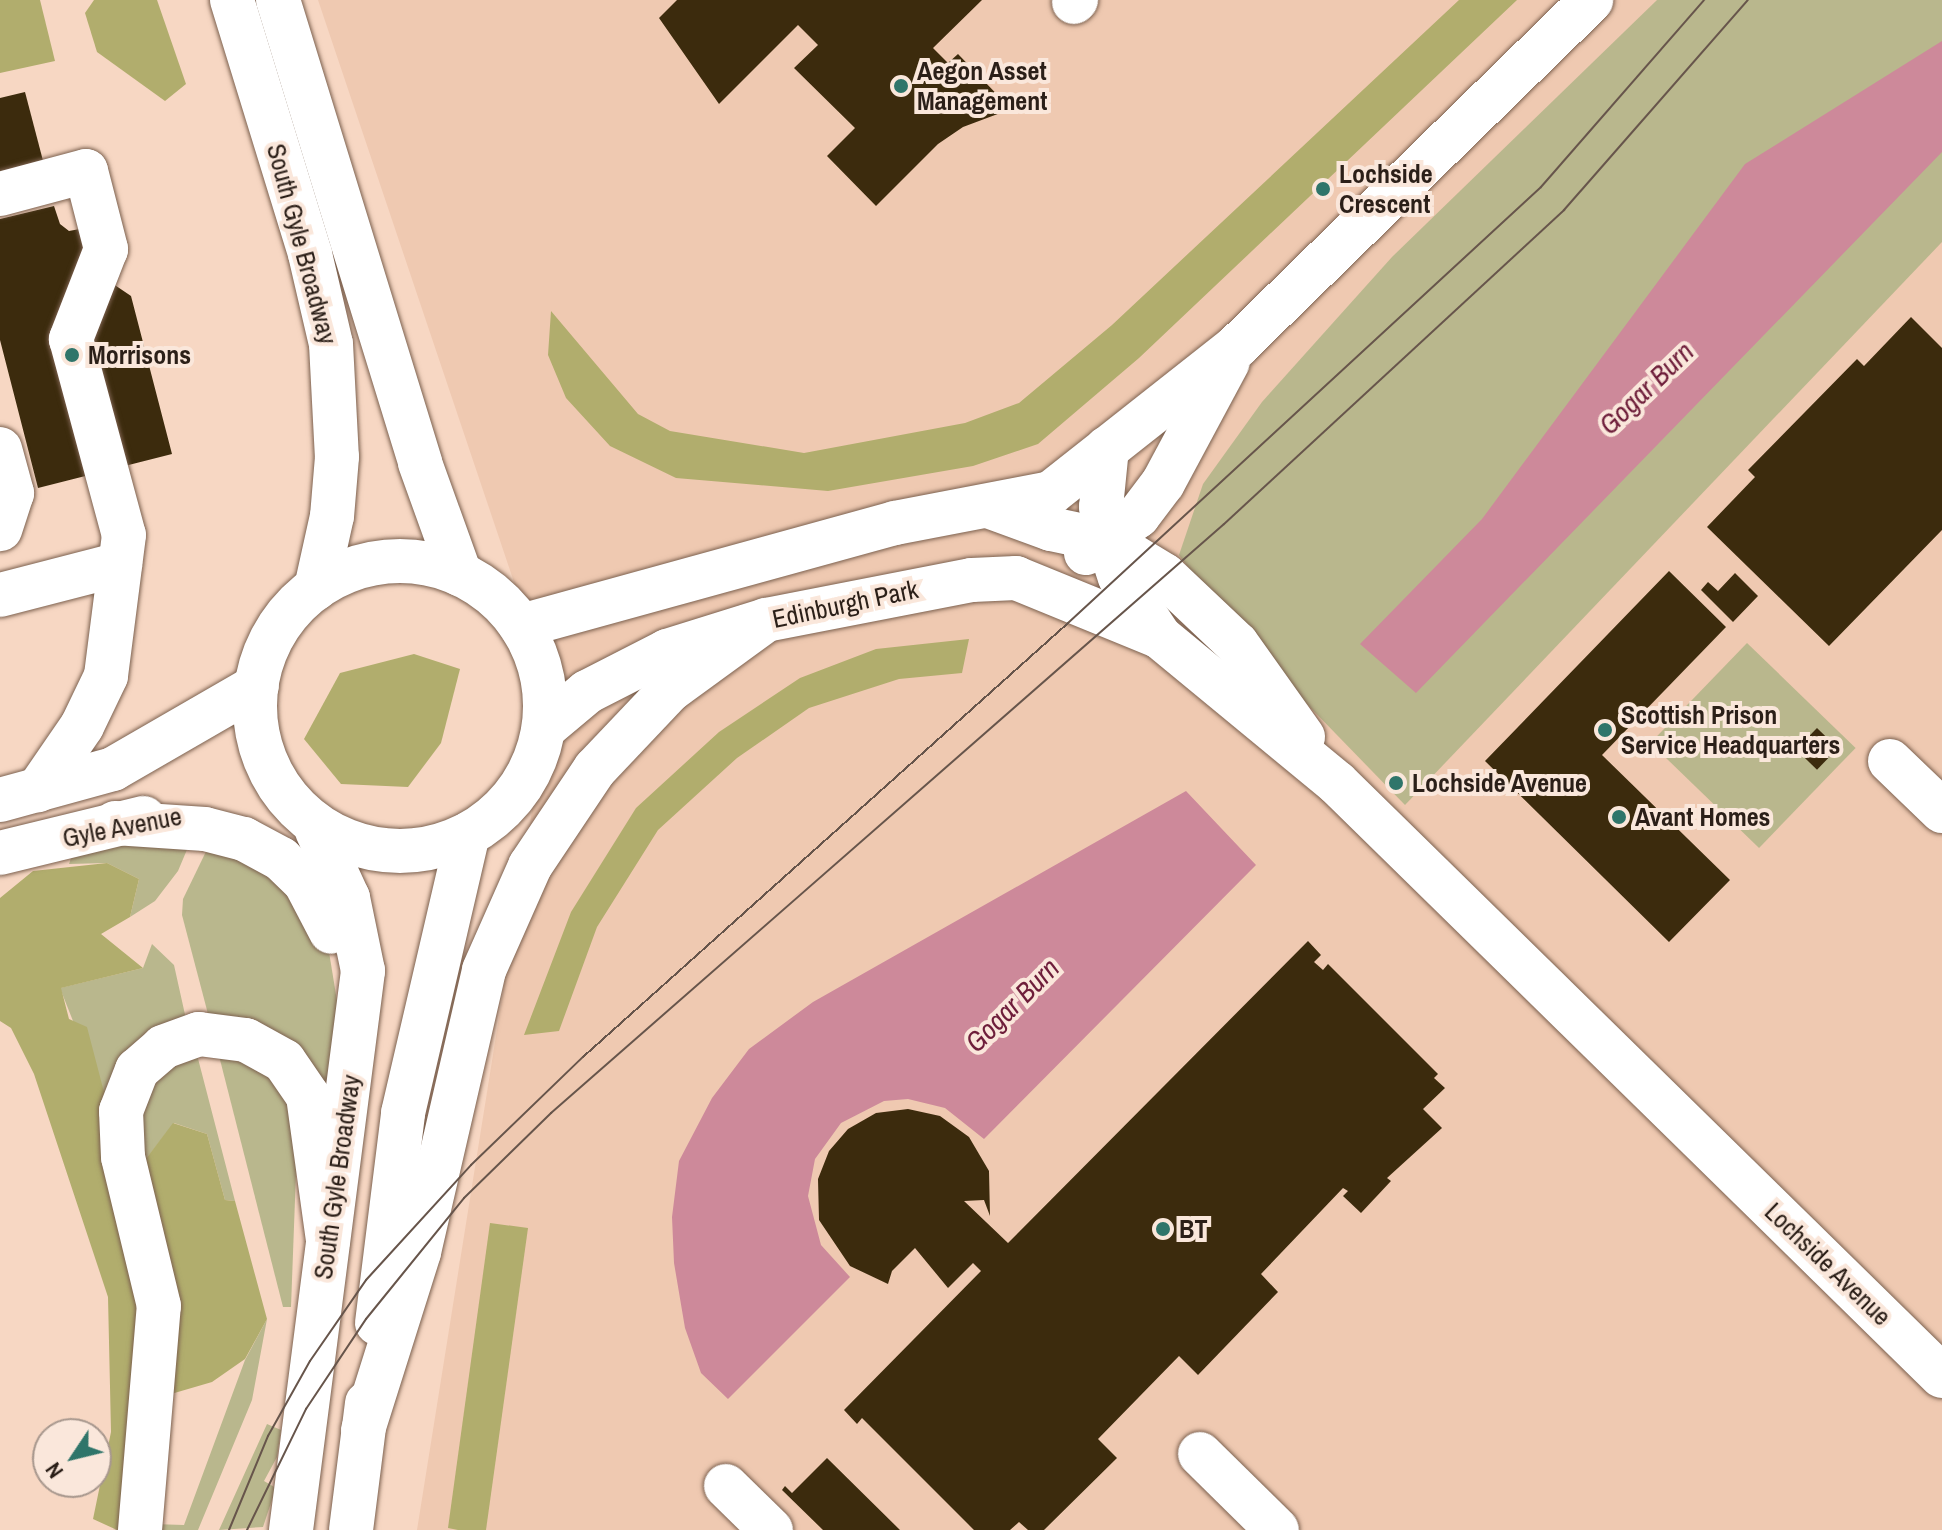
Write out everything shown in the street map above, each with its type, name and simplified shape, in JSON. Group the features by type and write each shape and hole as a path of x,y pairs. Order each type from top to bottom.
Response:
{"street":[{"name":"South Gyle Broadway","path":"232,0 310,254 331,344 337,457 332,516 316,588"},
{"name":"South Gyle Broadway","path":"278,0 420,463 460,574"},
{"path":"521,626 895,523 991,507 1051,493 1237,346 1591,0"},
{"path":"0,194 86,171 106,249 71,339 124,535 106,676 82,726 19,795"},
{"path":"1016,578 1076,559 1108,541 1138,516 1163,483 1237,346"},
{"name":"Lochside Avenue","path":"1107,448 1101,507 1108,541 1120,577 1160,637 1337,783 1942,1376"},
{"path":"0,449 12,493 0,529"},
{"path":"1163,483 1163,537 1179,587"},
{"name":"Lochside Avenue","path":"991,507 1051,529 1108,541 1179,587 1237,644 1337,783"},
{"name":"South Gyle Broadway","path":"291,1530 363,971 348,898 258,734 257,686 268,648 288,614 316,588 350,570 386,562 424,563 460,574 494,595 521,626 537,657 545,692 544,728 519,790 496,815 468,834 428,848 385,850 306,821"},
{"path":"0,595 120,564"},
{"name":"Edinburgh Park","path":"544,728 587,692 667,651 766,620 958,582 1016,578 1160,637"},
{"path":"363,1430 419,1252 484,970 530,866 595,769 670,690 766,620"},
{"name":"Gyle Avenue","path":"19,795 113,769 257,686"},
{"path":"1890,761 1942,811"},
{"name":"Gyle Avenue","path":"0,853 115,823 165,814 306,821"},
{"path":"115,823 205,829 244,839 281,859 305,882 332,934 363,971"},
{"path":"351,1530 403,1113 468,834"},
{"path":"140,1530 159,1306 123,1157 121,1111 137,1070 163,1047 199,1034 246,1040 284,1061 308,1096 328,1241"},
{"path":"1200,1454 1277,1530"},
{"path":"726,1486 771,1530"}],"shaded area":[{"path":"0,0 40,0 55,61 0,73"},
{"path":"94,0 157,0 186,84 165,101 97,52 85,13"},
{"path":"318,0 1942,0 1942,1530 417,1530 551,692"},
{"path":"1459,0 1517,0 1139,358 1038,444 973,466 828,491 676,478 610,446 566,398 548,355 551,311 638,414 670,431 804,453 965,423 1019,403 1112,325"},
{"path":"1657,0 1942,0 1942,242 1405,805 1233,628 1179,555 1203,484 1262,402 1392,257"},
{"path":"969,639 962,673 899,679 809,708 737,758 658,830 597,927 559,1031 524,1035 571,912 636,808 719,732 800,678 876,649"},
{"path":"1747,643 1856,748 1759,848 1650,743"},
{"path":"414,654 460,669 441,743 408,787 341,784 304,739 340,673"},
{"path":"194,833 178,871 155,901 130,917 139,879 107,863 69,864 73,852"},
{"path":"214,835 261,850 328,946 339,1013 333,1081 320,1082 208,1014 182,915 183,899"},
{"path":"107,863 139,879 130,917 101,934 143,968 61,988 69,1019 87,1027 110,1115 139,1168 173,1123 207,1134 225,1200 235,1201 267,1319 245,1359 212,1382 171,1394 132,1522 117,1530 93,1519 97,1498 112,1498 108,1297 34,1074 11,1028 0,1021 0,898 33,871"},
{"path":"152,944 174,965 186,1019 110,1115 60,988 143,968"},
{"path":"216,1044 283,1079 297,1146 291,1307 283,1307"},
{"path":"195,1047 235,1201 225,1200 207,1134 174,1123 139,1168 143,1085"},
{"path":"490,1223 528,1228 486,1530 458,1530 448,1528"},
{"path":"267,1319 252,1400 198,1530 152,1530 153,1524 184,1525 245,1360"},
{"path":"267,1424 281,1430 277,1457 264,1481 276,1488 263,1527 219,1530"}],"water":[{"name":"Gogar Burn","path":"1942,41 1942,152 1416,693 1360,644 1482,519 1745,164"},
{"name":"Gogar Burn","path":"1186,791 1256,865 984,1139 945,1108 908,1099 884,1101 841,1123 815,1159 808,1196 821,1245 850,1277 728,1399 701,1373 685,1328 674,1263 672,1217 679,1161 712,1098 749,1049 813,1002"}],"building":[{"name":"Aegon Asset Management","path":"677,0 982,0 933,48 948,63 958,54 1011,109 963,127 938,144 876,206 827,156 855,128 794,68 818,45 798,25 719,104 659,18"},
{"path":"25,92 47,176 0,189 0,98"},
{"path":"54,206 60,224 69,231 85,228 94,271 131,296 172,454 38,488 0,340 0,219"},
{"path":"1911,317 1942,348 1942,530 1829,646 1707,527 1755,477 1748,470 1857,359 1864,366"},
{"path":"1669,571 1726,627 1602,755 1730,880 1669,942 1485,761"},
{"path":"1735,573 1758,596 1733,622 1701,590 1708,582 1718,591"},
{"path":"1817,728 1838,748 1817,770 1796,750"},
{"name":"BT","path":"1308,941 1321,955 1314,962 1323,970 1328,964 1438,1074 1434,1078 1445,1088 1423,1109 1442,1128 1387,1178 1391,1181 1361,1213 1343,1196 1348,1191 1343,1188 1261,1274 1278,1292 1198,1375 1179,1356 1098,1439 1117,1458 1044,1530 1028,1530 1019,1522 1010,1530 974,1530 862,1418 857,1424 844,1410 981,1271 973,1263 948,1288 915,1248 892,1271 888,1284 850,1266 819,1220 818,1179 829,1151 848,1129 876,1113 908,1109 940,1116 969,1137 989,1171 990,1216 984,1200 964,1201 1008,1243"},
{"path":"827,1458 900,1530 823,1530 782,1490 785,1486 792,1493"}],"tram line":[{"path":"229,1530 268,1436 310,1361 366,1280 471,1165 583,1057 1068,623 1541,187 1704,0"},
{"path":"247,1530 306,1409 366,1319 464,1198 551,1113 1224,524 1564,210 1748,0"}],"place":[{"name":"Aegon Asset Management","path":"901,86"},
{"name":"Lochside Crescent","path":"1323,189"},
{"name":"Morrisons","path":"72,355"},
{"name":"Scottish Prison Service Headquarters","path":"1605,730"},
{"name":"Lochside Avenue","path":"1396,783"},
{"name":"Avant Homes","path":"1619,817"},
{"name":"BT","path":"1163,1229"}]}
